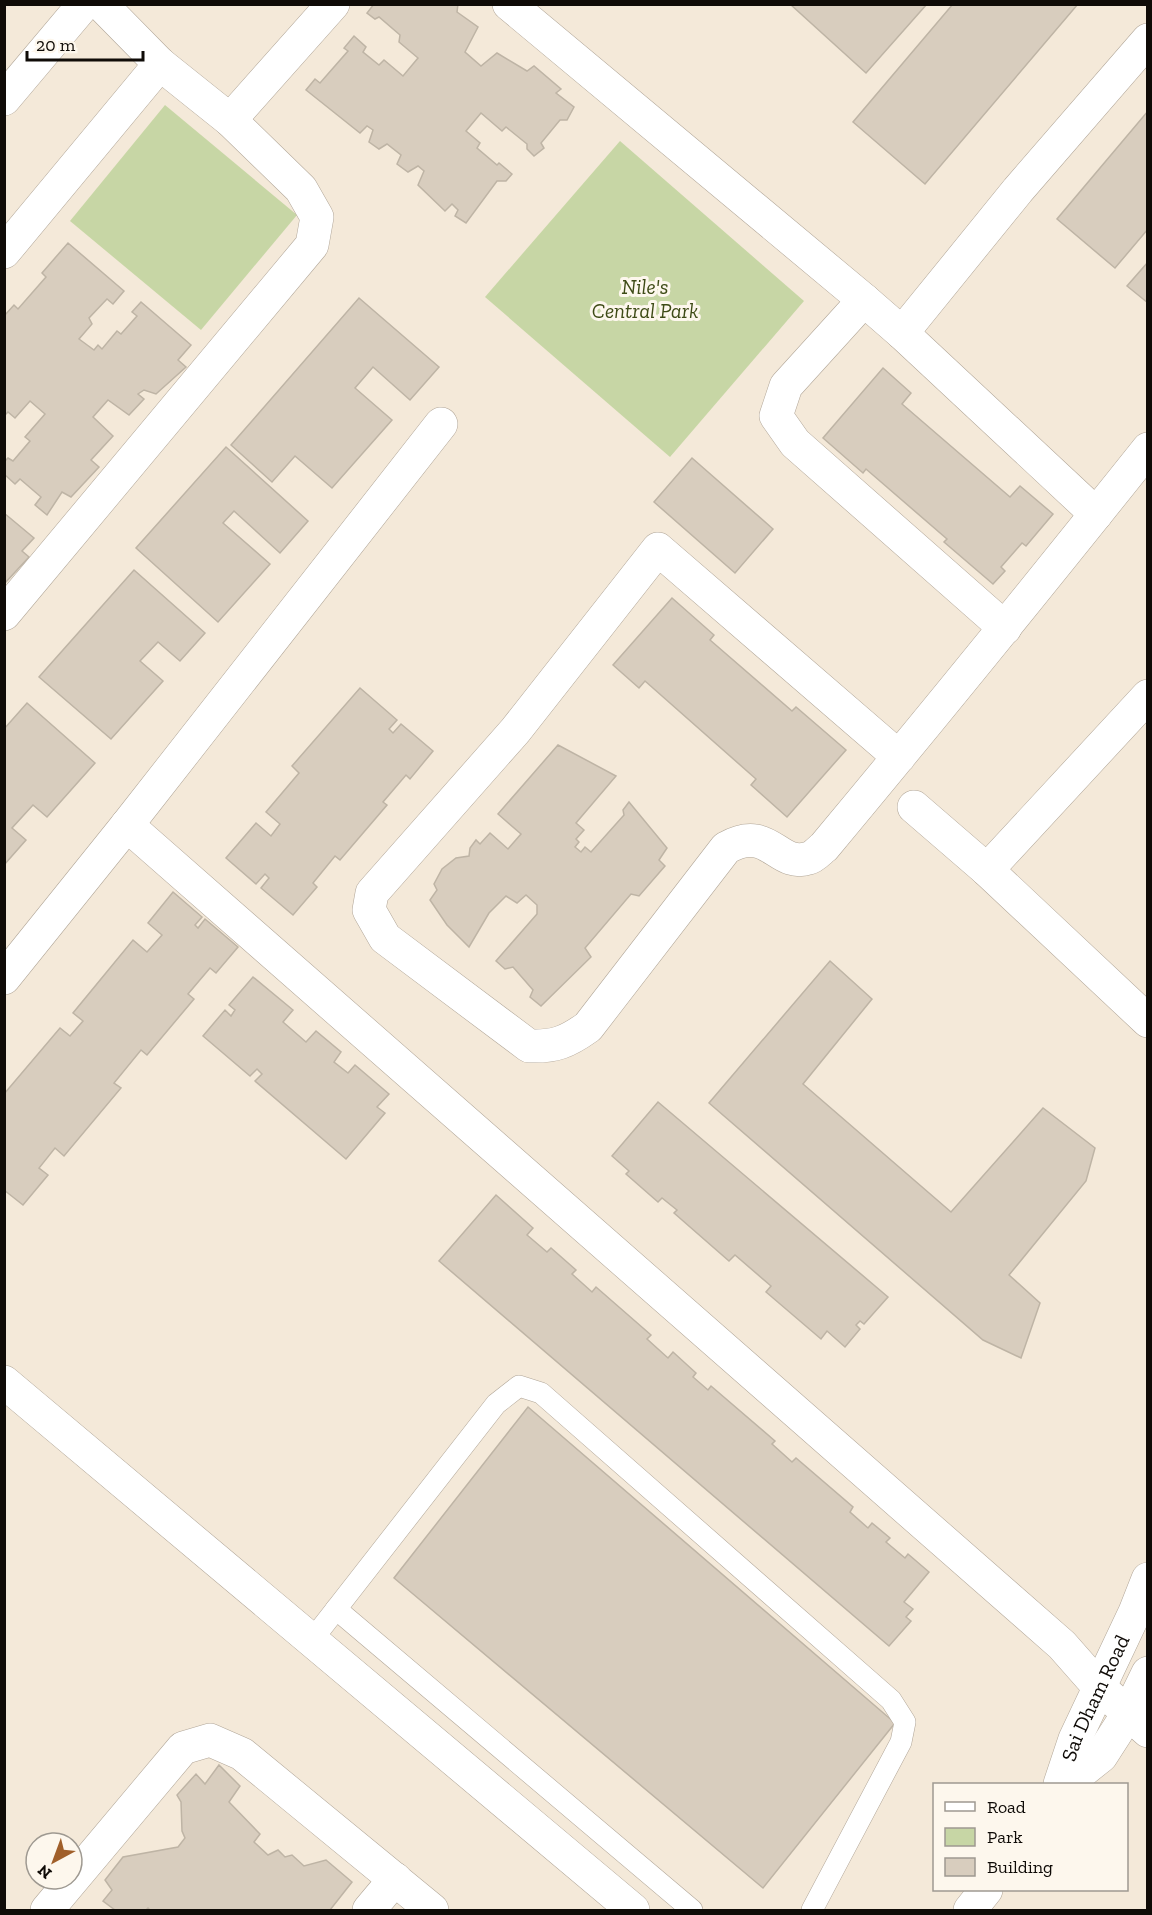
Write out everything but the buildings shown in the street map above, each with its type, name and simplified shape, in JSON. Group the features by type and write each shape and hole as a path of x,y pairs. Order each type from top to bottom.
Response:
{"street":[{"path":"4,99 84,4"},
{"path":"4,614 312,245 317,218 301,189 230,120 160,64 101,4"},
{"path":"230,120 333,4"},
{"path":"509,4 902,333 1096,514"},
{"path":"902,333 1018,190 1148,40"},
{"path":"4,252 160,64"},
{"path":"864,300 786,386 776,416 795,443 1005,628"},
{"path":"4,978 127,825 441,424"},
{"path":"899,757 658,549 515,731 372,893 369,910 385,938 529,1046 548,1047 570,1040 588,1027 726,848 740,840 756,840 792,859 810,858 824,847 899,757 1005,628 1148,449"},
{"path":"987,870 1148,696"},
{"path":"914,807 987,870 1148,1021"},
{"path":"127,825 1062,1645 1099,1687 1138,1722"},
{"path":"4,1382 633,1911"},
{"name":"Sai Dham Road","path":"1061,1783 1075,1739 1136,1612 1148,1579"},
{"name":"Sai Dham Road","path":"1068,1783 1138,1722 1148,1673"},
{"path":"47,1911 183,1748 210,1740 242,1754 432,1911"},
{"path":"369,1911 395,1879"},
{"path":"970,1911 985,1891"}],"lane":[{"path":"312,1640 496,1404 519,1386 541,1393 891,1700 905,1722 901,1742 812,1911"},
{"path":"336,1609 693,1911"}],"green space":[{"path":"165,105 297,215 201,330 70,221"},
{"name":"Nile's Central Park","path":"620,141 804,301 670,457 485,297"}]}
